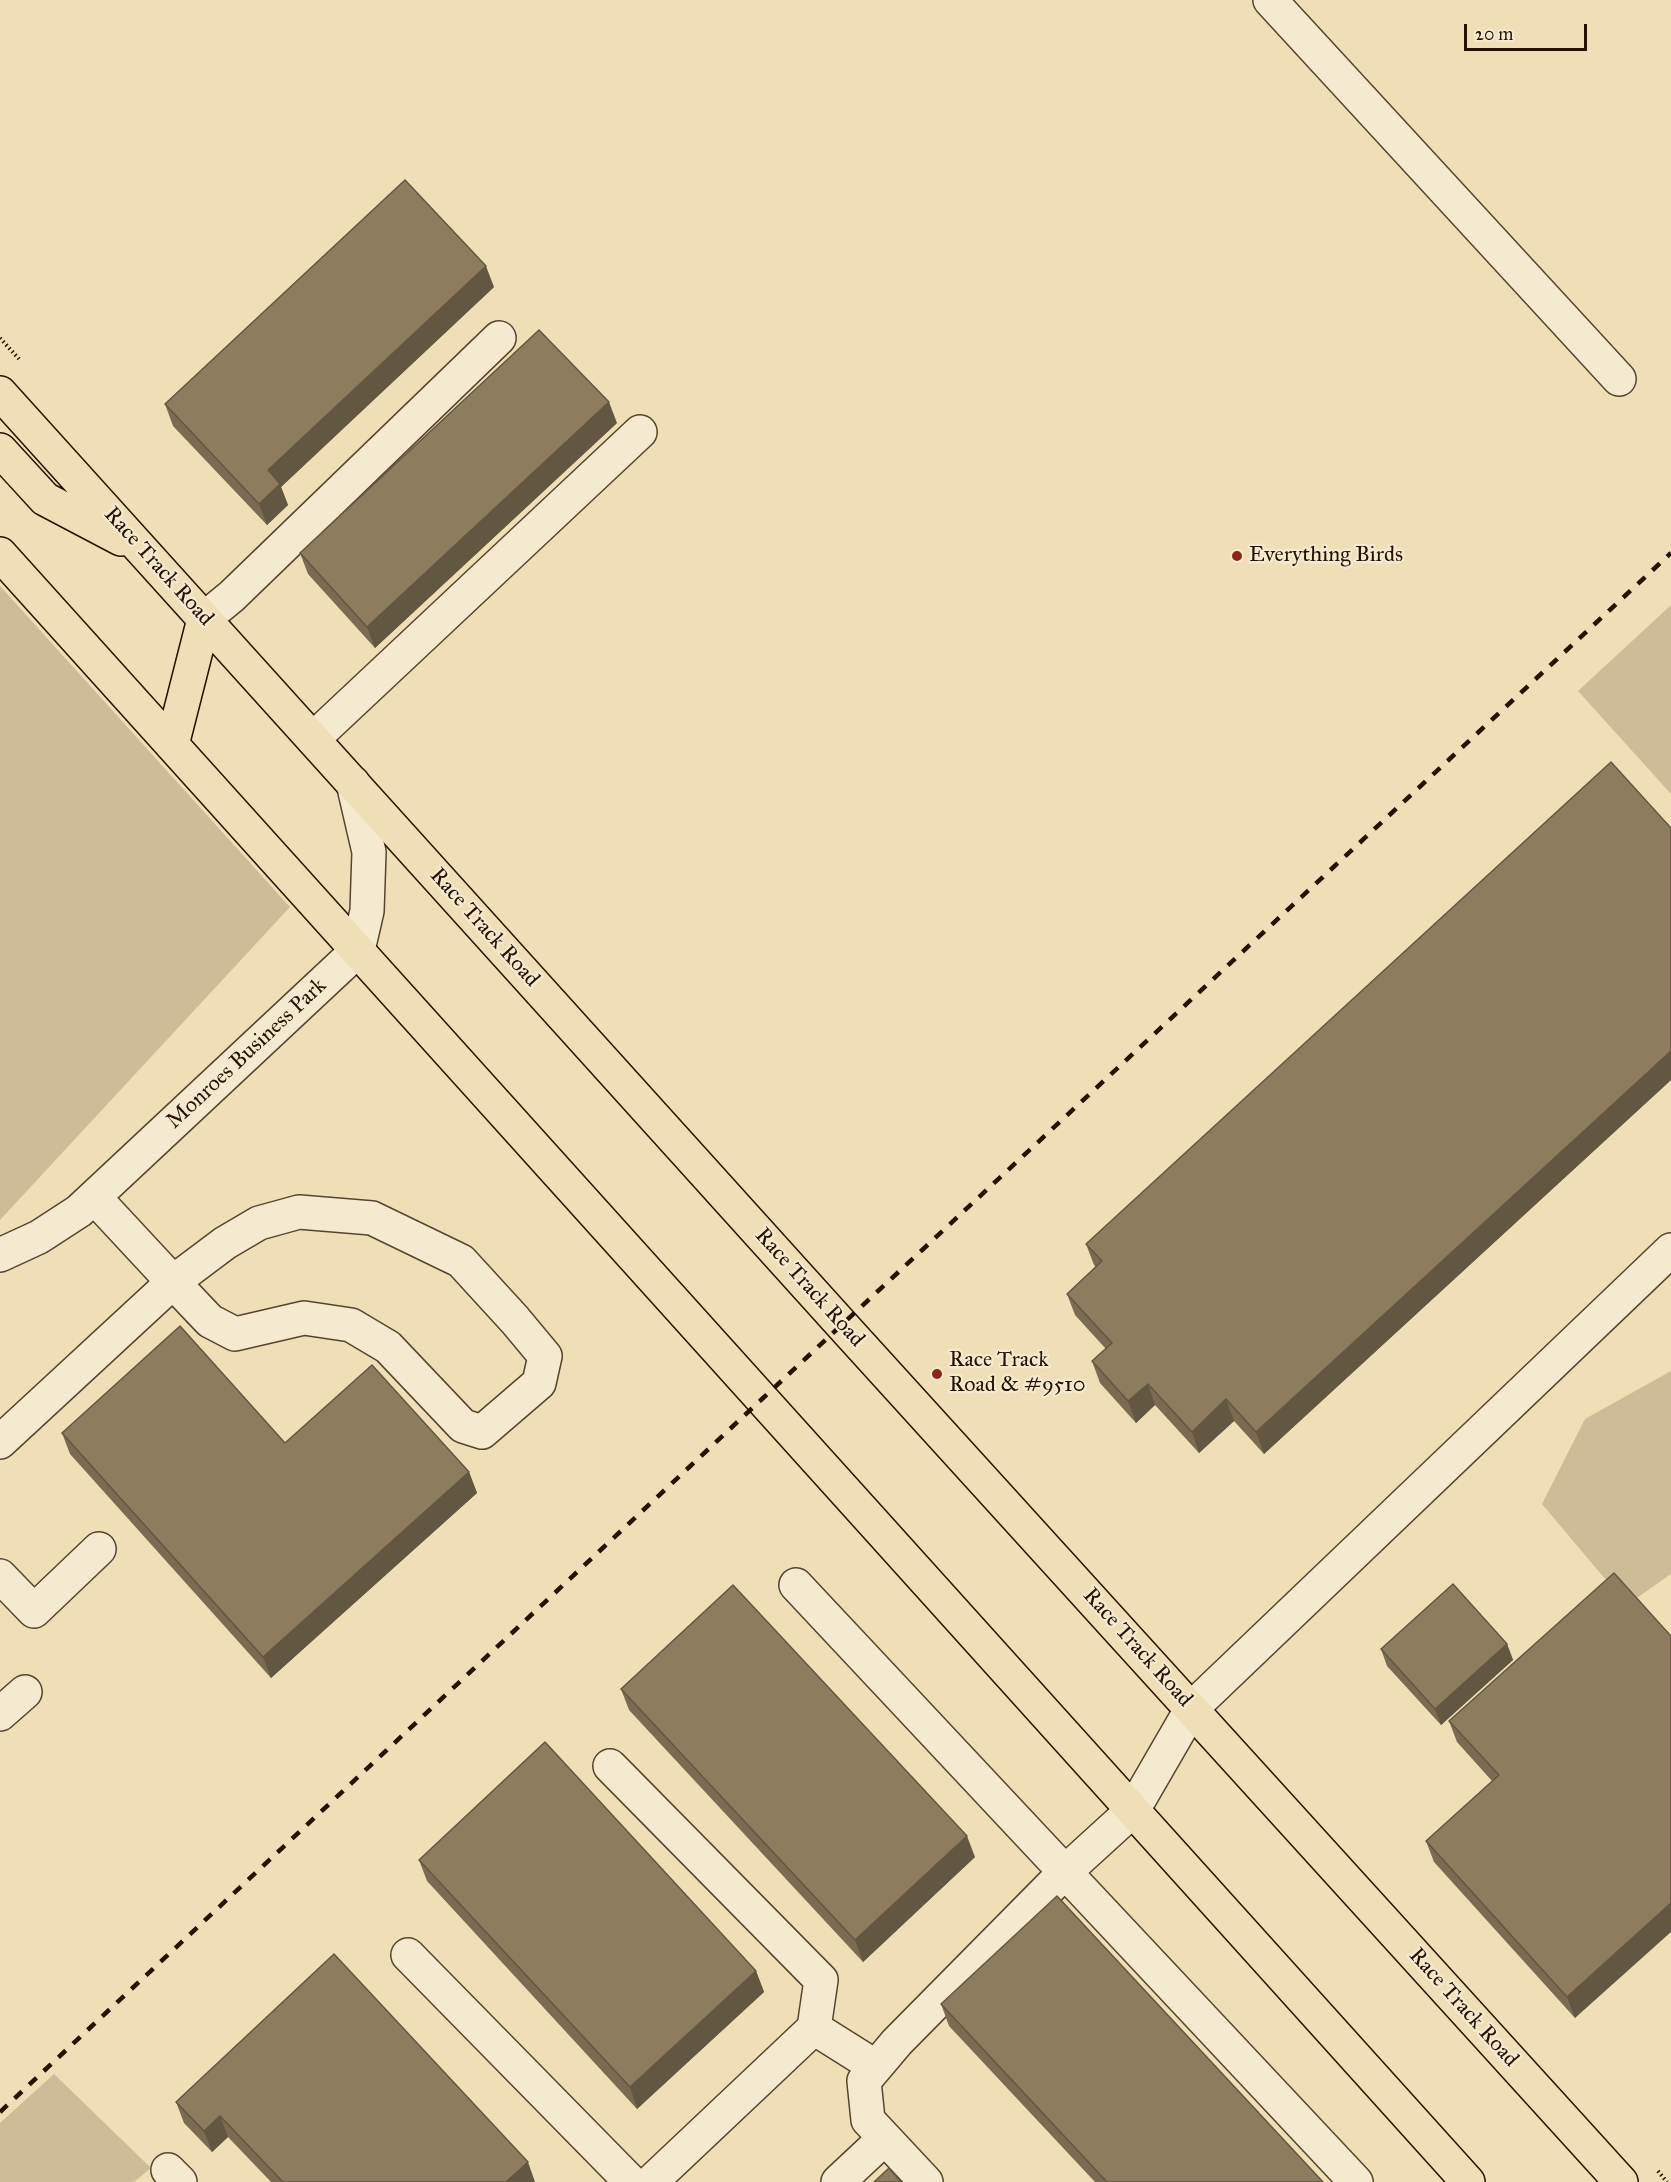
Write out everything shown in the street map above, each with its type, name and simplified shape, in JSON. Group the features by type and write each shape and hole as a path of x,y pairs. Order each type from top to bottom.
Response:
{"main road":[{"name":"Race Track Road","path":"0,393 1621,2182"},
{"path":"0,450 45,499 141,550"},
{"path":"0,554 1468,2182"},
{"path":"172,745 204,619"}],"street":[{"path":"1270,0 1618,379"},
{"path":"204,619 232,596 499,338"},
{"path":"313,739 640,432"},
{"path":"354,783 369,852 367,911 358,950"},
{"name":"Monroes Business Park","path":"0,1255 39,1237 79,1210 358,950"},
{"path":"0,1442 173,1282 225,1242 259,1222 299,1212 372,1218 461,1261 545,1356 539,1383 482,1431 463,1426 387,1347 351,1326 304,1318 235,1334 210,1321 173,1282 94,1197"},
{"path":"926,2182 868,2121 864,2081 897,2043 1065,1872 1134,1810 1192,1708 1671,1250"},
{"path":"0,1576 34,1611 99,1549"},
{"path":"796,1584 1356,2182"},
{"path":"0,1714 25,1692"},
{"path":"610,1766 821,1980 814,2028 651,2182"},
{"path":"408,1955 631,2182"},
{"path":"814,2028 876,2067"},
{"path":"838,2182 885,2138"}],"shaded area":[{"path":"0,586 290,907 0,1220"},
{"path":"1671,605 1671,794 1578,691"},
{"path":"1671,1371 1671,1574 1627,1605 1542,1504 1585,1419"},
{"path":"54,2074 151,2168 134,2182 0,2182 0,2123"}],"building":[{"path":"405,180 486,266 268,470 280,484 259,504 165,404"},
{"path":"539,330 609,402 367,627 300,553"},
{"path":"1611,762 1671,828 1671,1051 1256,1432 1226,1399 1192,1432 1148,1384 1128,1401 1092,1361 1112,1343 1067,1294 1102,1261 1086,1244"},
{"path":"180,1326 285,1443 372,1365 469,1472 263,1657 62,1433"},
{"path":"1614,1573 1671,1636 1671,1903 1567,1997 1426,1841 1499,1775 1449,1721"},
{"path":"1453,1584 1507,1644 1435,1709 1381,1649"},
{"path":"733,1585 967,1836 855,1940 621,1689"},
{"path":"545,1742 756,1971 630,2087 419,1860"},
{"path":"1057,1896 1323,2182 1107,2182 941,2004"},
{"path":"334,1954 528,2162 506,2182 283,2182 220,2116 204,2131 176,2102"},
{"path":"889,2168 901,2182 874,2182"}],"railway":[{"path":"0,2112 1671,553"}],"place":[{"name":"Everything Birds","path":"1237,556"},
{"name":"Race Track Road & #9510","path":"937,1374"}]}
